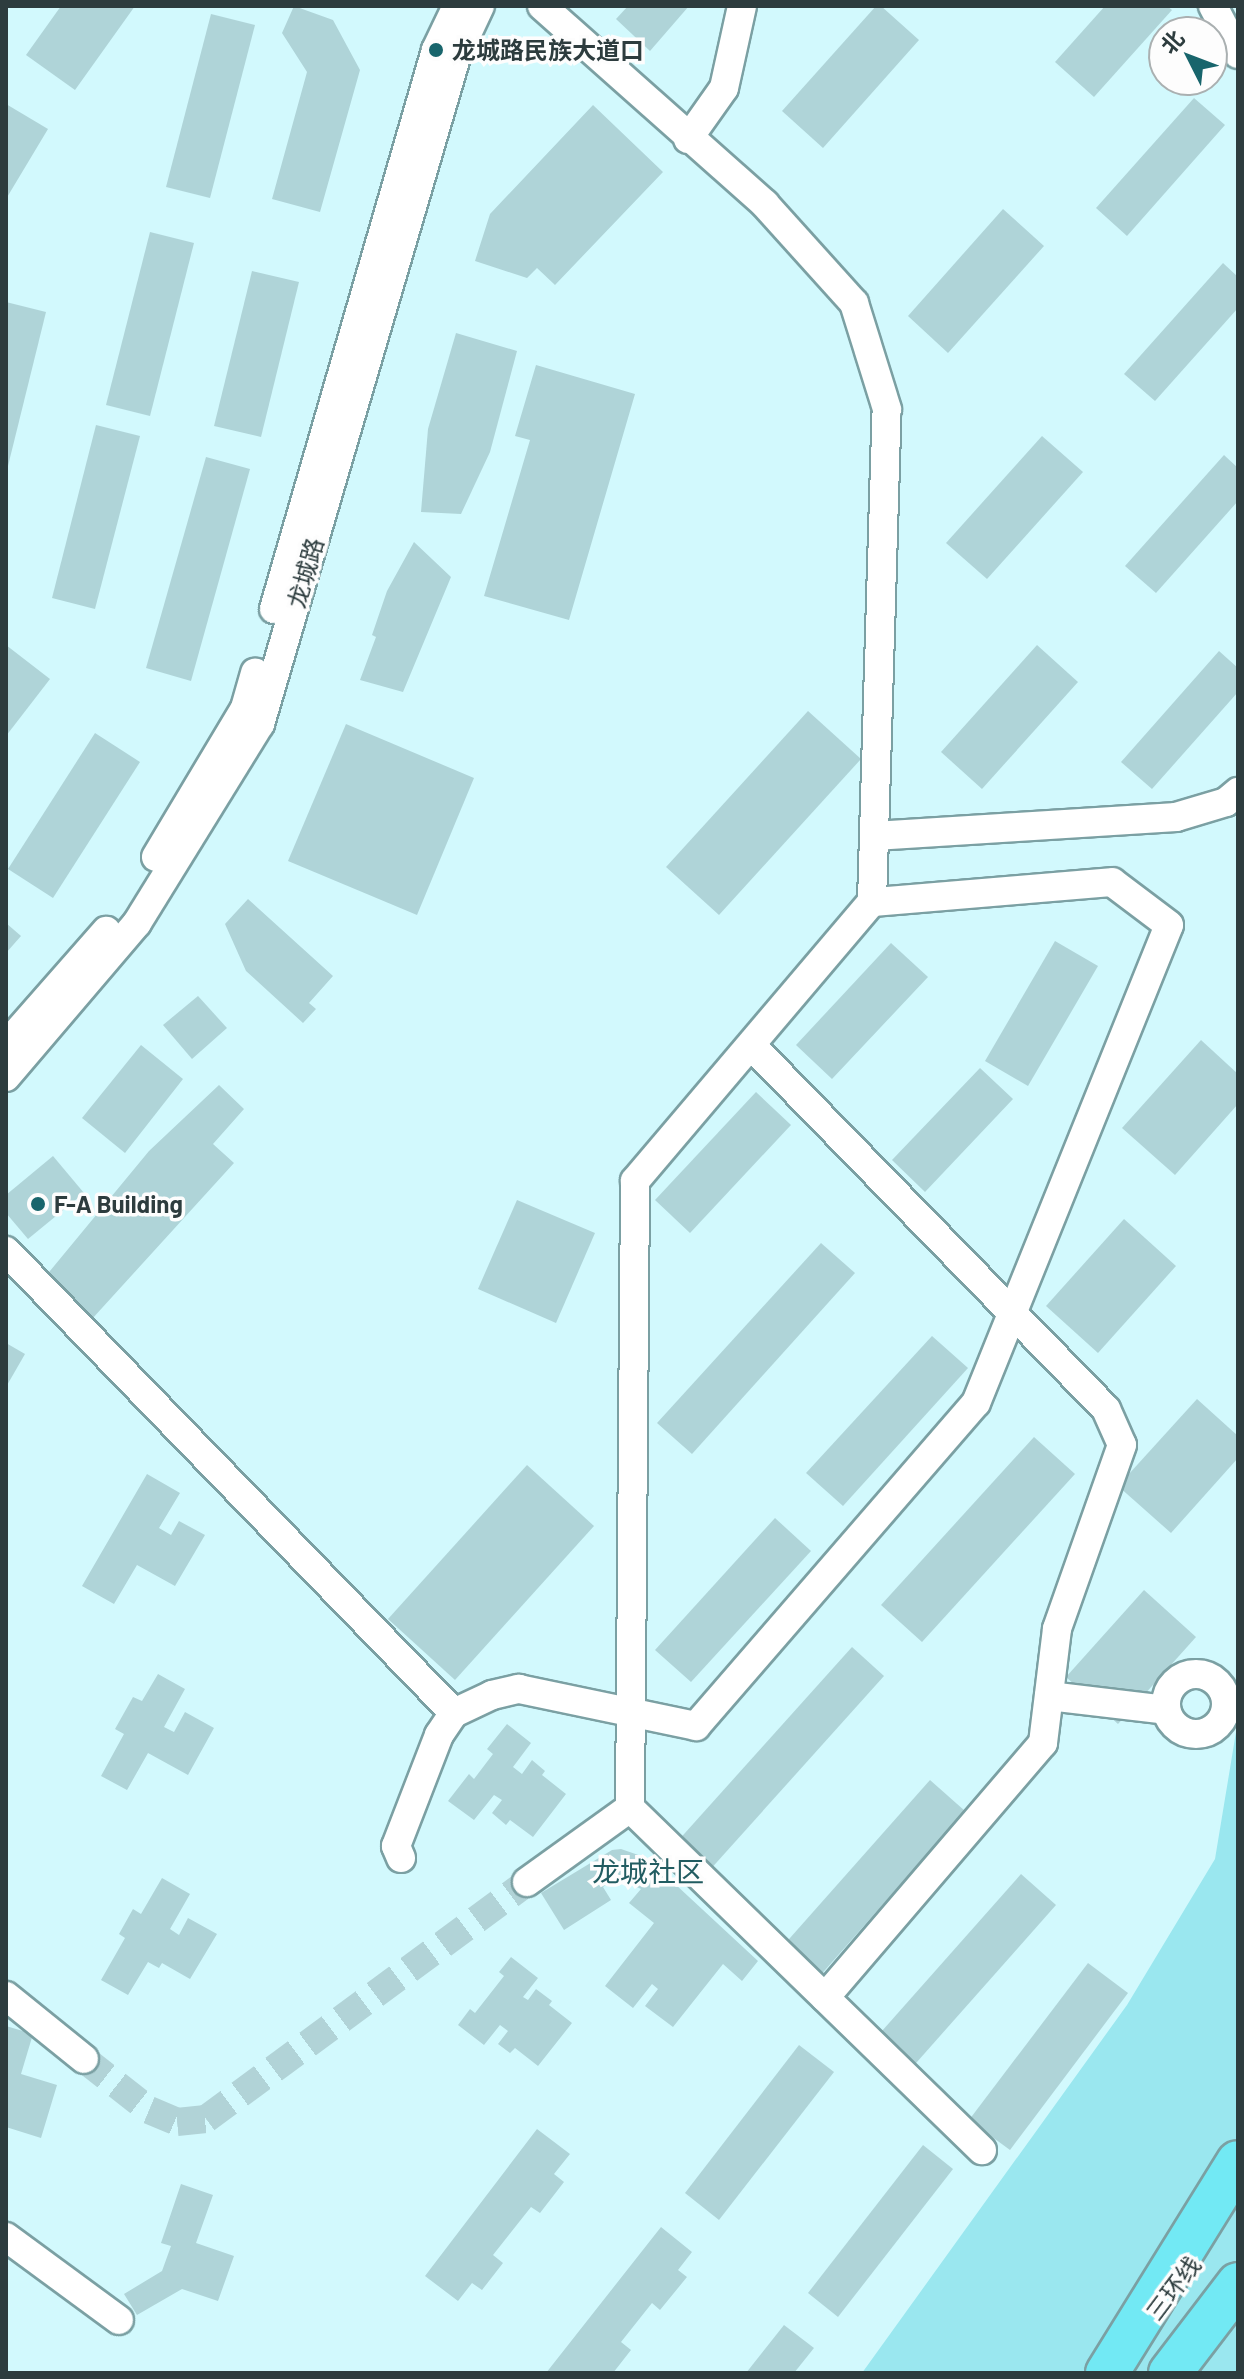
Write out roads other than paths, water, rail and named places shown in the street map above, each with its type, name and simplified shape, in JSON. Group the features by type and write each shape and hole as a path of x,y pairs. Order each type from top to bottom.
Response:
{"highway":[{"path":"1108,2373 1238,2162"},
{"name":"三环线","path":"1108,2373 1238,2203"},
{"name":"三环线","path":"1170,2373 1238,2284"},
{"path":"1206,2373 1238,2331"}],"street":[{"name":"龙城路","path":"6,1045 124,909 245,708 436,50 457,6"},
{"name":"龙城路","path":"6,1077 137,923 260,724 456,57 480,6"},
{"path":"542,6 688,139 765,204 854,303 887,409 872,902 635,1181 630,1808 982,2150"},
{"path":"688,139 724,88 742,6"},
{"path":"1213,6 1238,54"},
{"path":"874,836 1176,817 1226,802 1238,792"},
{"path":"401,1858 396,1846 439,1735 454,1713 492,1695 519,1689 631,1715 696,1726 976,1403 1169,925 1112,882 872,902"},
{"path":"751,1045 1106,1409 1122,1445 1057,1629 1043,1743 825,1997"},
{"path":"6,1251 454,1713"},
{"path":"1049,1696 1166,1710"},
{"path":"527,1882 630,1808"},
{"path":"6,1996 84,2059"},
{"path":"6,2237 119,2320"}],"tunnel":[{"path":"84,2059 149,2110 177,2122 206,2119 527,1882"}],"place":[{"name":"龙城路民族大道口","path":"436,50"},
{"name":"F-A Building","path":"38,1204"}],"district":[{"name":"龙城社区","path":"648,1871"}]}
